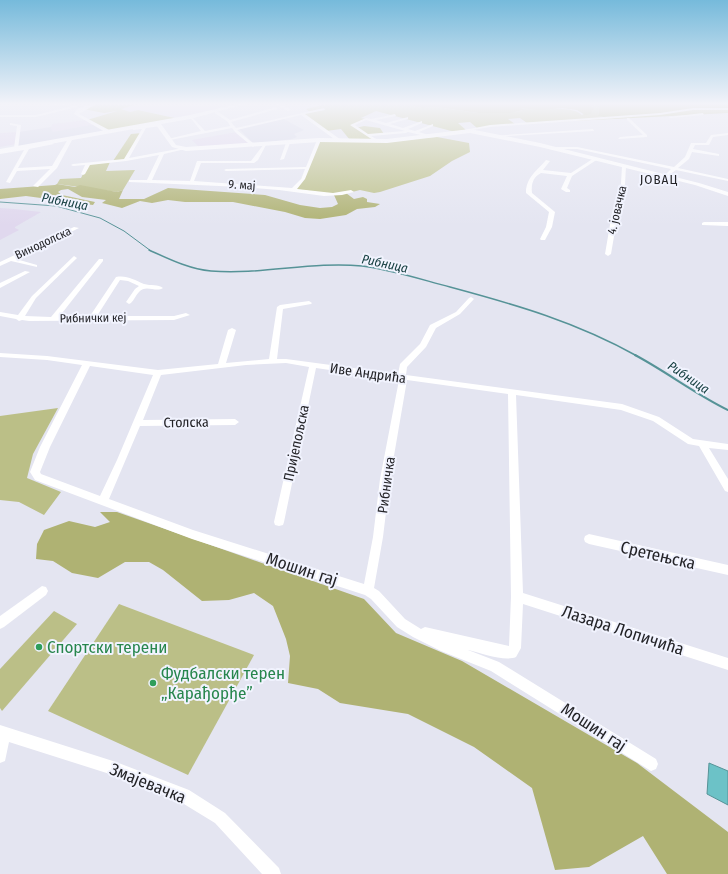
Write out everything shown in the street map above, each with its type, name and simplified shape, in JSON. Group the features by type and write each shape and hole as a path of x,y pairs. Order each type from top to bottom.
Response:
{"main road":[{"path":"0,152 16,148 43,145"},
{"path":"173,145 183,149 264,145"},
{"path":"535,145 666,176 728,194"}],"street":[{"path":"0,152 43,145"},
{"path":"36,186 54,167 67,145"},
{"path":"122,167 135,145"},
{"path":"192,181 199,162 252,162 256,159 264,145"},
{"path":"282,158 287,145"},
{"path":"294,189 300,184 317,145"},
{"path":"666,176 687,158 693,145"},
{"path":"8,182 31,147"},
{"path":"551,148 577,148 728,180"},
{"path":"73,165 125,160 183,149"},
{"path":"691,150 717,155"},
{"path":"149,181 162,154"},
{"path":"568,191 564,189 570,175 596,159"},
{"path":"544,239 552,212 528,192 530,181 548,161"},
{"path":"83,174 88,164"},
{"name":"4. јовачка","path":"608,254 615,213 623,184 624,166"},
{"path":"15,170 54,167"},
{"path":"226,170 307,168"},
{"path":"540,171 570,175"},
{"name":"9. мај","path":"131,181 192,181 294,189 324,196 351,192"},
{"path":"704,224 728,224"},
{"name":"Винодолска","path":"0,264 76,228"},
{"path":"19,319 34,297 74,258"},
{"name":"Винодолска","path":"10,259 35,266"},
{"path":"53,319 101,260"},
{"path":"0,286 27,272"},
{"path":"92,319 118,278 129,279 144,286 160,288"},
{"path":"129,302 137,290 144,286"},
{"name":"Рибничка","path":"368,591 378,537 385,479 404,366 423,345 433,327 458,313 472,299"},
{"path":"274,361 280,307 309,303"},
{"name":"Рибнички кеј","path":"0,314 19,319 174,318 186,315"},
{"path":"221,366 232,330"},
{"name":"Иве Андрића","path":"0,355 47,358 158,373 274,361 313,365 622,407 656,419 685,438 702,444 728,447"},
{"name":"Мошин гај","path":"87,364 45,447 35,472 38,477 192,534 368,591 375,595 401,623 417,633 445,647 496,666 651,764"},
{"name":"Пријепољска","path":"279,522 313,365"},
{"name":"Столска","path":"103,500 122,460 158,373"},
{"path":"417,633 430,634 476,646 512,653 516,644 517,597 512,391"},
{"name":"Столска","path":"137,423 235,422"},
{"path":"702,444 728,488"},
{"name":"Сретењска","path":"589,539 728,570"},
{"path":"0,623 42,591"},
{"name":"Лазара Лопичића","path":"517,597 728,664"},
{"path":"0,756 2,733"},
{"name":"Змајевачка","path":"2,733 116,770 184,795 220,818 273,874"}],"shaded area":[{"path":"0,145 13,145 0,147"},
{"path":"17,145 35,145 16,148"},
{"path":"197,145 253,146 201,149"},
{"path":"0,208 41,212 15,227 19,230 0,240"}],"green space":[{"path":"124,145 135,145 126,160 113,161"},
{"path":"317,145 469,145 470,152 452,161 430,176 380,192 374,193 360,190 340,195 294,189 298,186"},
{"path":"110,162 106,171 135,170 123,190 117,192 57,184 60,179 81,178 88,164"},
{"path":"57,184 75,187 80,185 117,192 123,190 119,199 144,199 168,188 265,195 300,205 320,208 332,207 338,204 334,195 346,193 354,199 363,197 367,199 367,202 380,204 375,207 357,209 346,215 320,219 305,218 285,212 233,202 185,202 168,200 152,203 140,201 122,208 102,203 106,200 82,197 68,189 58,192 62,195 95,202 93,205 26,196 0,199 0,189"},
{"path":"58,408 33,454 27,478 61,492 44,515 19,502 0,500 0,416"},
{"path":"100,512 117,512 364,599 396,633 462,661 637,763 728,832 728,874 667,874 643,836 589,867 555,870 532,788 474,747 408,714 340,703 318,689 288,683 290,656 286,639 273,606 254,593 229,600 202,601 163,570 149,562 125,562 98,578 72,573 53,561 36,559 37,544 44,530 69,521 95,527 110,522"},
{"name":"Фудбалски терен „Карађорђе”","path":"119,604 254,655 188,775 48,711"},
{"name":"Спортски терени","path":"54,611 77,624 2,711 0,708 0,669"}],"water":[{"path":"709,763 728,771 728,805 707,794"}],"waterway":[{"name":"Рибница","path":"0,202 56,206 100,218 124,231 151,251"},
{"name":"Рибница","path":"151,251 187,266 211,271 249,271 324,265 362,266 383,270 523,308 591,333 637,356"},
{"name":"Рибница","path":"635,355 728,410"}],"place":[{"name":"Спортски терени","path":"39,647"},
{"name":"Фудбалски терен „Карађорђе”","path":"153,683"}],"district":[{"name":"ЈОВАЦ","path":"659,179"}]}
